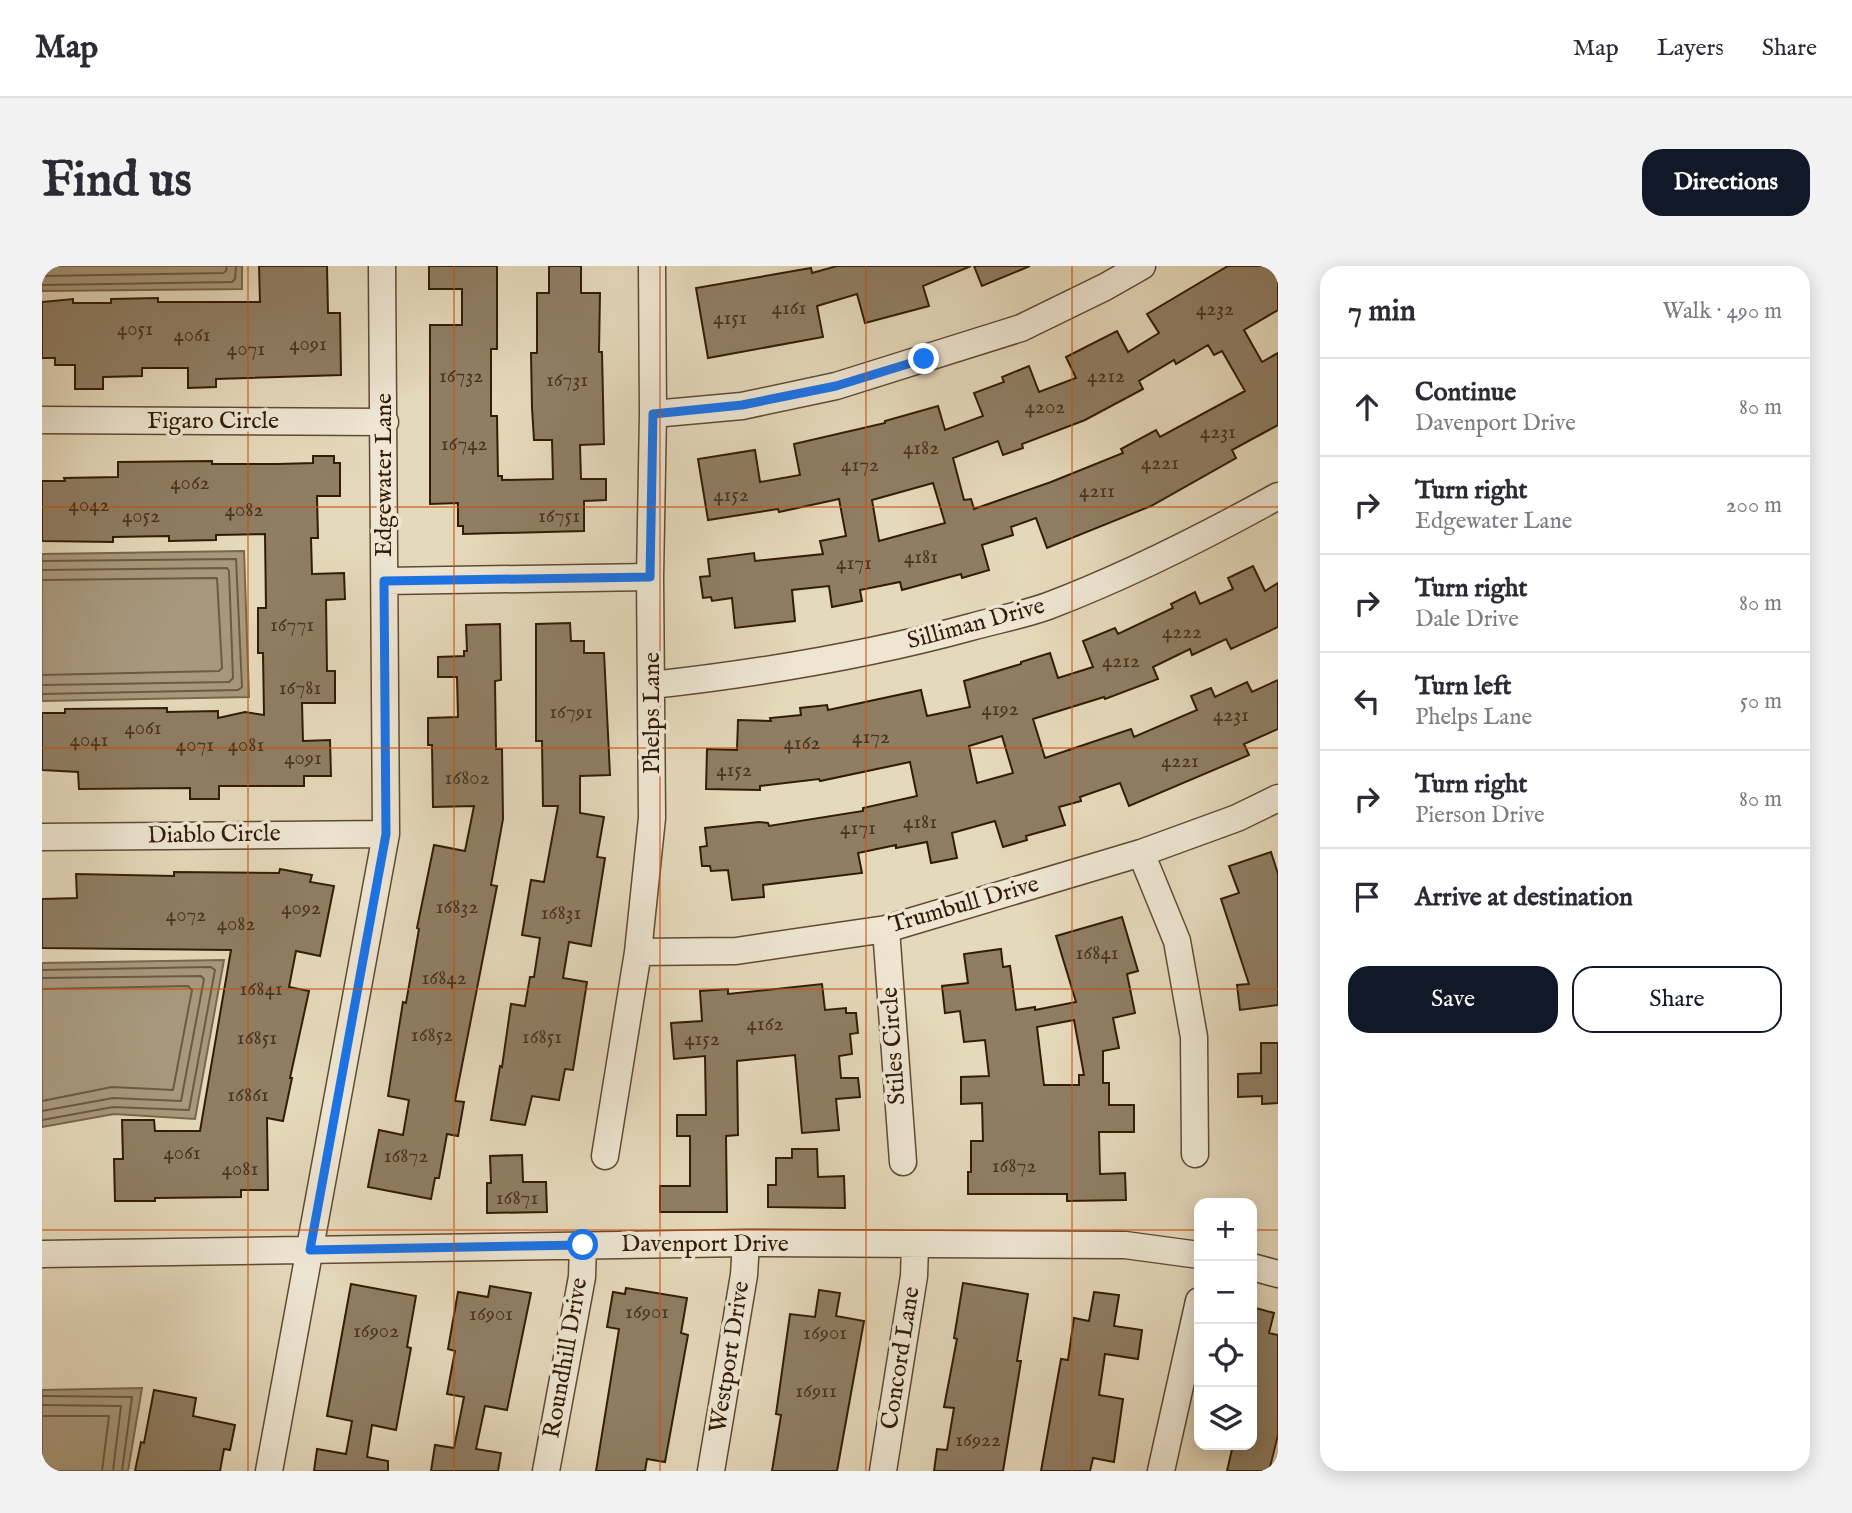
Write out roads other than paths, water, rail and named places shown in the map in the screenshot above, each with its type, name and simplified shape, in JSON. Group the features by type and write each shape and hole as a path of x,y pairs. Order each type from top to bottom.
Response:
{"street":[{"name":"Edgewater Lane","path":"269,1471 386,834 382,266"},
{"name":"Phelps Lane","path":"605,1156 638,952 652,818 652,266"},
{"path":"653,414 742,405 836,386 1021,328 1142,266"},
{"name":"Figaro Circle","path":"42,420 385,422"},
{"name":"Silliman Drive","path":"652,685 752,674 850,657 1046,606 1154,560 1278,496"},
{"path":"384,581 650,577"},
{"name":"Trumbull Drive","path":"638,952 736,951 886,929 1141,853 1237,818 1278,798"},
{"name":"Diablo Circle","path":"42,837 386,834"},
{"path":"1141,853 1177,941 1194,1037 1195,1154"},
{"name":"Stiles Circle","path":"886,929 903,1163"},
{"name":"Davenport Drive","path":"42,1254 746,1244 1125,1245 1194,1254"},
{"name":"Westport Drive","path":"711,1471 744,1275 746,1244"},
{"name":"Roundhill Drive","path":"546,1471 582,1277 583,1245"},
{"name":"Concord Lane","path":"883,1471 915,1276 915,1245"},
{"path":"1257,1268 1278,1274"},
{"path":"1161,1471 1194,1323"}],"water":[{"path":"42,266 242,266 242,289 42,291"},
{"path":"244,551 249,697 42,701 42,554"},
{"path":"224,960 195,1119 114,1114 42,1127 42,963"},
{"path":"142,1388 128,1471 42,1471 42,1390"}]}
